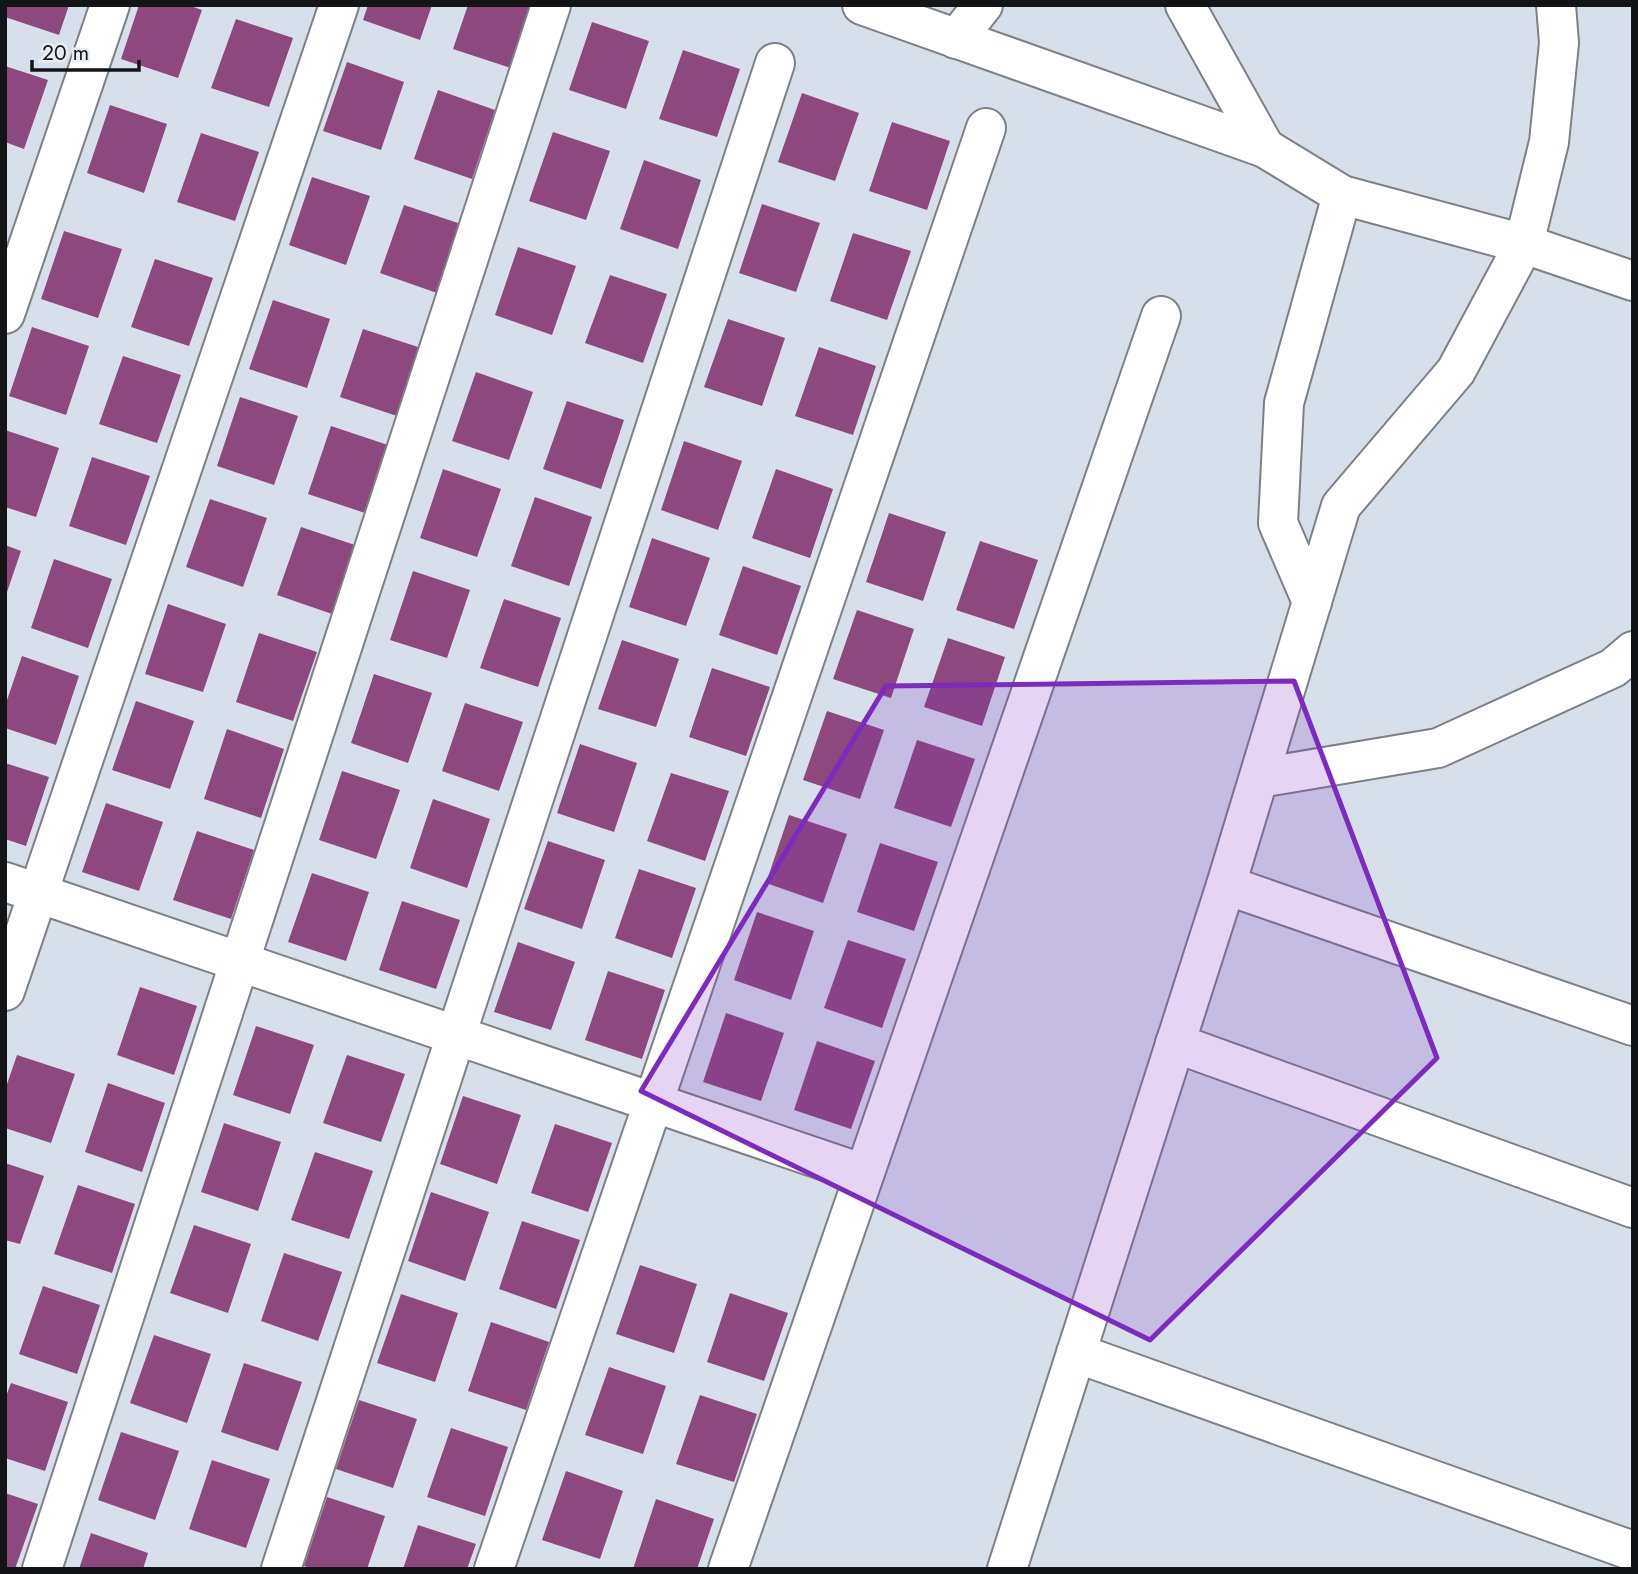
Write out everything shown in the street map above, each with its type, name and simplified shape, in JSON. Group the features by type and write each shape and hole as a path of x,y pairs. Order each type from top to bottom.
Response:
{"street":[{"path":"5,314 110,5"},
{"path":"5,991 22,888 339,5"},
{"path":"42,1569 551,5"},
{"path":"862,5 1265,148 1342,195 1524,244 1633,281"},
{"path":"956,39 983,5"},
{"path":"1185,5 1265,148"},
{"path":"1007,1569 1226,885 1341,506 1457,371 1524,244 1549,142 1559,43 1556,5"},
{"path":"281,1569 775,63"},
{"path":"494,1569 986,128"},
{"path":"1312,602 1278,523 1284,403 1342,195"},
{"path":"728,1569 1161,316"},
{"path":"1259,778 1438,748 1595,677 1613,668 1633,651"},
{"path":"1595,677 1633,688"},
{"path":"1226,885 1633,1026"},
{"path":"22,888 864,1174"},
{"path":"1175,1043 1633,1208"},
{"path":"1076,1353 1633,1551"}],"highlighted area":[{"path":"1294,681 1437,1058 1150,1340 641,1091 886,686"}],"shaded area":[{"path":"5,5 1633,5 1633,1569 5,1569"}],"building":[{"path":"5,5 69,5 59,35 5,17"},
{"path":"139,5 188,5 202,10 178,78 121,59"},
{"path":"368,5 432,5 420,40 363,20"},
{"path":"468,5 532,5 511,68 453,49"},
{"path":"236,19 293,38 269,107 211,88"},
{"path":"592,22 649,41 626,109 569,90"},
{"path":"683,50 740,69 717,137 659,119"},
{"path":"347,62 404,82 381,150 323,131"},
{"path":"5,66 48,80 24,149 5,142"},
{"path":"438,90 495,110 472,179 414,159"},
{"path":"802,93 859,113 835,181 778,162"},
{"path":"110,105 167,124 144,193 87,173"},
{"path":"892,122 950,141 927,210 869,191"},
{"path":"553,132 610,151 586,220 529,201"},
{"path":"201,133 259,152 235,221 177,202"},
{"path":"644,160 701,180 678,249 620,229"},
{"path":"312,177 370,196 346,265 289,245"},
{"path":"762,204 820,223 796,292 739,273"},
{"path":"404,205 461,224 437,293 380,273"},
{"path":"64,231 122,249 98,318 41,299"},
{"path":"853,233 911,251 887,320 830,301"},
{"path":"518,247 576,266 552,335 495,315"},
{"path":"155,259 213,278 189,346 131,327"},
{"path":"610,275 667,294 643,363 585,343"},
{"path":"273,300 330,319 307,388 249,369"},
{"path":"728,319 785,338 762,406 704,387"},
{"path":"32,327 89,346 66,415 9,396"},
{"path":"363,329 421,348 397,416 340,397"},
{"path":"819,347 876,366 853,435 795,416"},
{"path":"123,356 181,375 157,443 99,424"},
{"path":"476,372 533,392 509,460 452,441"},
{"path":"240,397 298,416 274,485 217,466"},
{"path":"567,401 624,420 601,489 543,469"},
{"path":"331,426 388,445 365,513 308,494"},
{"path":"5,430 59,448 36,517 5,507"},
{"path":"684,441 742,461 718,530 661,510"},
{"path":"92,457 150,476 126,545 69,526"},
{"path":"443,469 501,489 477,557 420,538"},
{"path":"776,469 833,489 810,558 752,538"},
{"path":"535,497 592,517 569,586 511,566"},
{"path":"210,499 267,518 243,587 186,567"},
{"path":"889,513 946,532 923,601 866,582"},
{"path":"301,527 358,546 335,615 277,595"},
{"path":"652,538 710,558 686,626 629,607"},
{"path":"980,541 1038,560 1014,629 956,610"},
{"path":"5,545 21,551 6,595 5,594"},
{"path":"54,559 112,579 88,648 31,628"},
{"path":"743,566 801,586 777,655 719,635"},
{"path":"413,571 470,590 447,658 390,640"},
{"path":"504,599 561,618 538,687 480,668"},
{"path":"168,604 226,624 203,692 145,674"},
{"path":"857,610 914,629 891,698 833,679"},
{"path":"259,633 317,652 293,721 236,702"},
{"path":"948,638 1005,657 982,726 924,707"},
{"path":"622,640 679,659 656,727 598,709"},
{"path":"22,656 79,676 56,745 5,728 5,706"},
{"path":"712,668 770,687 746,756 689,737"},
{"path":"374,674 432,693 408,763 351,743"},
{"path":"136,701 194,721 170,789 112,770"},
{"path":"465,703 523,722 499,791 442,771"},
{"path":"827,711 884,730 860,799 803,780"},
{"path":"227,729 284,749 261,818 204,799"},
{"path":"917,740 975,759 951,827 894,808"},
{"path":"580,744 637,763 614,832 557,813"},
{"path":"5,763 49,777 26,846 5,839"},
{"path":"342,771 400,790 376,859 319,840"},
{"path":"671,773 729,791 705,861 647,841"},
{"path":"433,799 490,819 467,888 410,868"},
{"path":"106,803 163,822 139,891 82,872"},
{"path":"789,815 847,834 823,903 766,883"},
{"path":"197,831 254,850 231,919 173,900"},
{"path":"548,841 605,860 582,929 524,909"},
{"path":"880,843 938,862 914,931 857,912"},
{"path":"639,869 696,888 672,958 615,938"},
{"path":"312,873 369,892 346,961 288,942"},
{"path":"402,901 460,920 436,989 379,970"},
{"path":"757,912 814,931 791,1000 734,980"},
{"path":"848,940 906,959 882,1028 824,1008"},
{"path":"518,942 575,962 551,1030 494,1012"},
{"path":"608,971 665,990 642,1059 585,1040"},
{"path":"140,987 197,1006 174,1075 117,1055"},
{"path":"726,1013 784,1033 761,1101 703,1082"},
{"path":"256,1026 314,1045 290,1114 233,1095"},
{"path":"817,1041 875,1061 851,1129 794,1110"},
{"path":"17,1055 75,1074 51,1143 5,1128 5,1090"},
{"path":"347,1055 405,1074 381,1142 323,1123"},
{"path":"108,1083 165,1103 142,1172 85,1152"},
{"path":"463,1096 521,1115 497,1184 440,1164"},
{"path":"224,1123 281,1142 258,1211 201,1192"},
{"path":"555,1124 612,1143 588,1212 531,1193"},
{"path":"315,1152 373,1171 349,1239 291,1220"},
{"path":"5,1163 44,1176 20,1244 5,1240"},
{"path":"78,1185 135,1204 112,1273 54,1254"},
{"path":"431,1192 489,1212 465,1281 408,1261"},
{"path":"522,1221 580,1240 556,1309 499,1289"},
{"path":"194,1225 251,1244 228,1313 170,1293"},
{"path":"284,1253 342,1272 318,1341 261,1321"},
{"path":"640,1265 697,1284 674,1353 616,1334"},
{"path":"43,1286 100,1305 77,1374 19,1354"},
{"path":"730,1293 788,1313 764,1381 707,1362"},
{"path":"401,1294 458,1313 435,1382 377,1363"},
{"path":"491,1322 549,1342 526,1410 468,1391"},
{"path":"154,1335 211,1354 187,1423 130,1403"},
{"path":"244,1363 302,1382 278,1451 221,1432"},
{"path":"609,1367 666,1386 643,1454 585,1435"},
{"path":"11,1383 68,1402 45,1471 5,1458 5,1399"},
{"path":"700,1395 757,1414 734,1482 676,1464"},
{"path":"359,1400 417,1419 393,1488 336,1469"},
{"path":"451,1428 508,1447 485,1516 427,1497"},
{"path":"121,1432 179,1451 155,1520 98,1500"},
{"path":"212,1460 270,1479 246,1548 189,1529"},
{"path":"566,1471 623,1491 600,1559 542,1540"},
{"path":"5,1493 38,1504 15,1569 5,1569"},
{"path":"327,1497 385,1516 367,1569 313,1569 304,1566"},
{"path":"656,1499 714,1519 697,1569 633,1569"},
{"path":"418,1525 476,1544 467,1569 403,1569"},
{"path":"91,1533 148,1553 143,1569 79,1569"}]}
